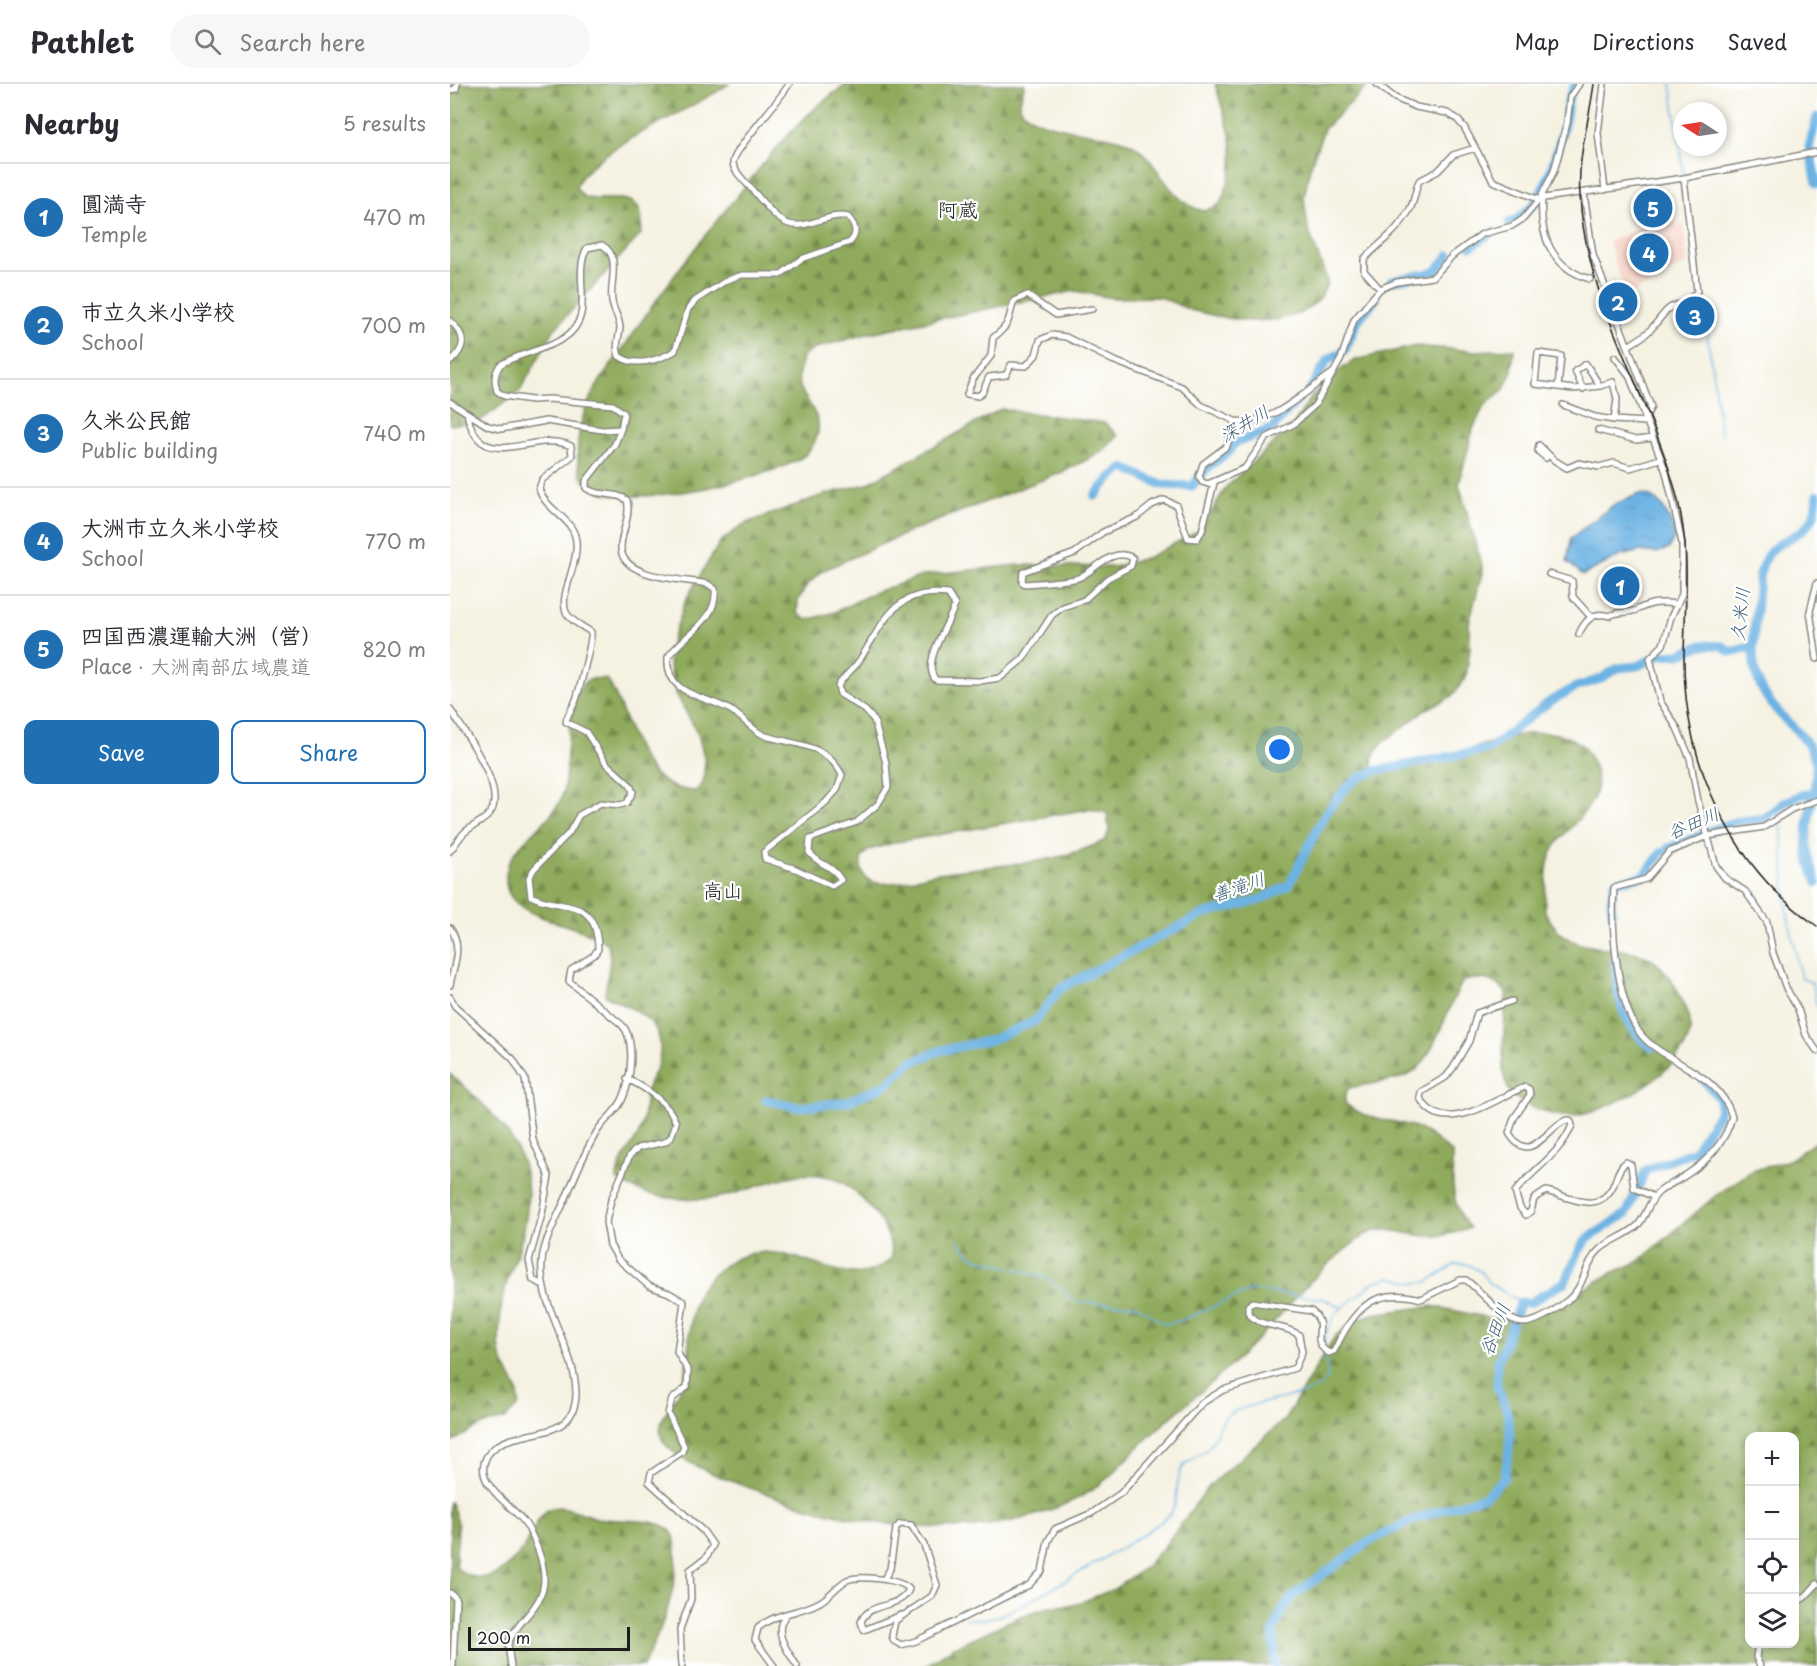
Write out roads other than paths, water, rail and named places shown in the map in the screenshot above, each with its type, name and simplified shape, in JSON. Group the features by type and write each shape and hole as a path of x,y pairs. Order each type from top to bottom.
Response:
{"street":[{"path":"450,90 456,89 457,84"},
{"path":"789,84 778,103 739,148 734,157 734,167 762,201 783,221 791,225 833,216 848,217 855,230 855,236 850,242 801,259 780,275 742,274 727,280 696,300 688,309 675,351 648,361 634,363 619,356 616,348 619,321 611,297 612,257 609,248 596,245 587,248 583,255 582,311 573,331 564,339 508,360 496,372 497,391 504,396 613,405 624,413 615,444 586,481 586,488 595,493 621,496 627,500 628,512 621,544 624,558 631,567 645,573 708,584 716,589 717,596 709,615 668,657 667,668 671,678 683,691 695,698 717,702 764,736 808,745 833,762 842,775 837,790 811,816 764,852 765,859 790,866 832,886 841,880 832,868 813,858 809,852 810,839 857,822 883,796 889,777 871,715 840,694 838,686 857,664 894,608 907,599 948,594 955,605 932,656 929,668 932,677 936,680 948,681 1000,678 1023,659 1052,615 1063,607 1084,600 1108,578 1131,566 1133,558 1122,555 1097,563 1074,579 1025,584 1022,582 1023,572 1075,553 1103,532 1137,517 1152,505 1164,500 1176,505 1188,538 1197,538 1214,483"},
{"path":"1377,84 1395,98 1416,107 1447,113 1456,118 1493,181 1538,199 1684,178 1817,152"},
{"path":"1235,421 1227,446 1200,469 1199,476 1202,482 1214,483 1245,468 1266,438 1283,431 1315,405 1341,359 1354,320 1380,289 1397,282 1434,277 1452,256 1482,234 1512,226 1523,219 1554,171 1567,123 1569,98 1579,84"},
{"path":"1604,84 1598,133 1605,190"},
{"path":"1380,289 1364,271 1364,259 1388,240 1406,216 1419,181 1438,171 1452,155 1475,148"},
{"path":"1628,346 1651,329 1665,309 1688,302 1697,291 1684,178"},
{"path":"1584,193 1593,255 1651,407 1646,420"},
{"path":"1538,199 1545,241 1572,272 1590,279"},
{"path":"1092,309 1056,315 1027,296 1014,301 1011,320 1006,328 993,338 991,356 973,379 967,394 978,396 982,393 989,377 1006,375 1011,365 1026,366 1036,355 1040,340 1058,335 1182,387 1201,405 1235,421 1244,422 1286,409 1333,372"},
{"path":"450,321 459,329 464,341 463,349 450,362"},
{"path":"1558,387 1561,356 1538,353 1535,384 1558,387 1583,389 1614,382 1617,399 1614,420"},
{"path":"1615,357 1629,375 1646,420 1671,490 1682,543 1684,587 1663,645 1650,658 1660,701 1677,728 1690,758 1707,836 1719,873 1740,886 1767,922 1773,953 1786,988 1798,1010 1806,1035 1817,1051"},
{"path":"1583,389 1575,371 1587,364 1600,386"},
{"path":"450,402 466,413 501,429 546,421 602,430 621,429"},
{"path":"1563,405 1595,417 1614,420 1646,420"},
{"path":"466,413 474,435 494,448 505,450 553,442 566,443 571,446 572,456 542,480 539,489 548,506 572,529 575,535 576,560 564,604 567,614 591,632 593,640 582,667 578,692 566,722 586,732 606,763 630,785 633,792 627,803 620,805 601,803 579,815 569,833 534,869 528,887 531,896 539,900 581,908 593,927 598,949 594,955 571,970 569,981 628,1031 630,1043 623,1098 597,1131 546,1245 542,1259 543,1285 573,1368 574,1408 562,1425 505,1443 487,1457 484,1469 497,1495 524,1521 544,1572 542,1594 508,1644 511,1666"},
{"path":"1598,430 1636,440 1652,438"},
{"path":"1546,459 1538,451 1539,445 1554,460 1567,468 1579,463 1599,467 1614,463 1630,468 1660,459"},
{"path":"1549,574 1572,581 1571,593 1591,617"},
{"path":"1817,583 1810,611 1817,659"},
{"path":"1579,634 1584,622 1591,617 1603,614 1609,616 1619,610 1635,611 1649,603 1677,604"},
{"path":"450,709 483,764 495,798 495,807 489,816 465,832 450,851"},
{"path":"884,1579 890,1569 896,1528 900,1524 911,1525 924,1545 938,1585 932,1596 903,1614 895,1622 892,1636 894,1641 901,1644 910,1644 1029,1586 1042,1571 1048,1541 1055,1529 1092,1513 1121,1492 1202,1403 1223,1390 1295,1368 1302,1352 1299,1335 1287,1328 1254,1320 1248,1312 1248,1306 1252,1302 1311,1311 1318,1317 1321,1325 1318,1342 1320,1348 1329,1353 1334,1351 1356,1314 1380,1296 1400,1293 1421,1299 1460,1280 1466,1280 1500,1311 1518,1322 1526,1323 1540,1318 1570,1299 1580,1286 1592,1258 1640,1223 1654,1197 1702,1162 1730,1129 1732,1116 1717,1088 1649,1043 1628,1012 1616,944 1614,888 1646,879 1669,852 1707,836 1764,827 1798,806 1817,800"},
{"path":"450,927 455,934 457,951 450,985"},
{"path":"450,997 455,1006 513,1059 525,1079 533,1140 549,1176 542,1214 529,1260 533,1280 543,1285"},
{"path":"1512,1001 1477,1013 1469,1041 1453,1068 1446,1077 1421,1092 1420,1098 1425,1107 1436,1113 1462,1114 1499,1101 1525,1087 1529,1089 1530,1095 1514,1118 1509,1133 1522,1146 1527,1147 1534,1145 1563,1121 1570,1120 1572,1125 1566,1138 1541,1168 1515,1192 1520,1208 1526,1215 1531,1211 1534,1199 1546,1191 1583,1203 1601,1199 1609,1192 1626,1162 1631,1165 1634,1188 1654,1197"},
{"path":"627,1079 644,1086 669,1110 676,1123 673,1133 665,1142 638,1148 630,1155 611,1200 606,1222 610,1245 618,1259 649,1286 669,1293 684,1302 677,1352 689,1376 687,1387 672,1399 668,1413 684,1446 682,1452 651,1473 649,1482 703,1531 713,1545 706,1558 690,1570 690,1599 680,1629 682,1666"},
{"path":"774,1666 759,1647 756,1634 768,1620 826,1599 850,1579 884,1579 906,1585 909,1589 907,1595 870,1609 863,1616 862,1626 869,1630 893,1616 903,1614"},
{"path":"1799,1599 1817,1584"},
{"path":"450,1593 456,1598 453,1666"},
{"path":"788,1613 782,1622 780,1634 797,1666"},
{"path":"1757,1648 1756,1657 1761,1666"}],"water":[{"path":"1640,494 1647,495 1659,503 1671,522 1675,536 1669,549 1656,553 1640,551 1620,556 1583,575 1567,562 1571,538 1615,504"}],"waterway":[{"name":"深井川","path":"1509,223 1532,206 1547,181 1566,118 1569,99 1576,84"},
{"path":"1671,84 1684,175"},
{"name":"久米川","path":"1817,117 1809,147 1817,184"},
{"path":"1692,221 1721,435"},
{"name":"深井川","path":"1471,246 1493,232"},
{"name":"深井川","path":"1391,281 1435,272 1449,255"},
{"name":"深井川","path":"1310,389 1328,360 1345,350 1358,320 1376,299"},
{"name":"深井川","path":"1095,496 1111,477 1124,468 1162,485 1192,486 1210,465 1229,452 1233,444 1272,429 1297,401"},
{"name":"久米川","path":"1817,495 1815,512 1811,521 1805,528 1777,546 1765,560 1759,580 1753,641 1754,667 1763,691 1807,743 1816,763 1807,840 1809,857 1817,883"},
{"name":"善滝川","path":"766,1100 799,1107 846,1102 886,1085 910,1063 939,1051 991,1040 1035,1021 1061,988 1202,915 1260,900 1289,885 1325,814 1346,788 1360,777 1375,771 1489,749 1549,702 1576,687 1600,679 1618,668 1638,666 1659,655 1680,654 1702,645 1723,646 1730,652 1751,647"},
{"name":"谷田川","path":"1612,913 1611,899 1615,882 1644,876 1662,852 1734,822 1765,818 1785,802 1801,795 1815,793"},
{"path":"1778,809 1780,815"},
{"path":"1781,820 1787,911 1801,978 1812,983 1817,1007"},
{"name":"谷田川","path":"1615,960 1622,1009 1633,1029 1652,1047"},
{"name":"谷田川","path":"1275,1666 1273,1633 1281,1612 1294,1595 1370,1541 1415,1519 1485,1496 1504,1478 1510,1431 1507,1412 1497,1386 1497,1364 1520,1302 1529,1303 1565,1282 1587,1239 1626,1214 1646,1170 1694,1151 1719,1113 1720,1099 1704,1081"},
{"path":"957,1240 973,1257 1047,1278 1077,1302 1137,1305 1164,1324 1180,1321 1252,1290 1325,1299 1341,1307"},
{"path":"1324,1347 1326,1334 1336,1313 1374,1282 1391,1277 1413,1283 1427,1282 1456,1264 1467,1264 1480,1271 1489,1283 1520,1302"},
{"path":"966,1619 990,1618 1011,1610 1088,1568 1161,1521 1171,1513 1182,1469 1210,1446 1227,1416 1237,1410 1315,1389 1324,1382 1328,1374 1323,1351"},
{"path":"939,1619 955,1619"}],"railway":[{"path":"1594,84 1580,168 1584,234 1605,309 1663,453 1680,511 1686,553 1684,656 1686,695 1692,734 1717,808 1736,842 1759,873 1786,901 1817,926"}],"place":[{"name":"四国西濃運輸大洲（営）","path":"1653,208"},
{"name":"大洲市立久米小学校","path":"1649,253"},
{"name":"市立久米小学校","path":"1618,302"},
{"name":"久米公民館","path":"1695,316"},
{"name":"圓満寺","path":"1620,586"}],"district":[{"name":"阿蔵","path":"958,209"},
{"name":"高山","path":"723,890"}]}
